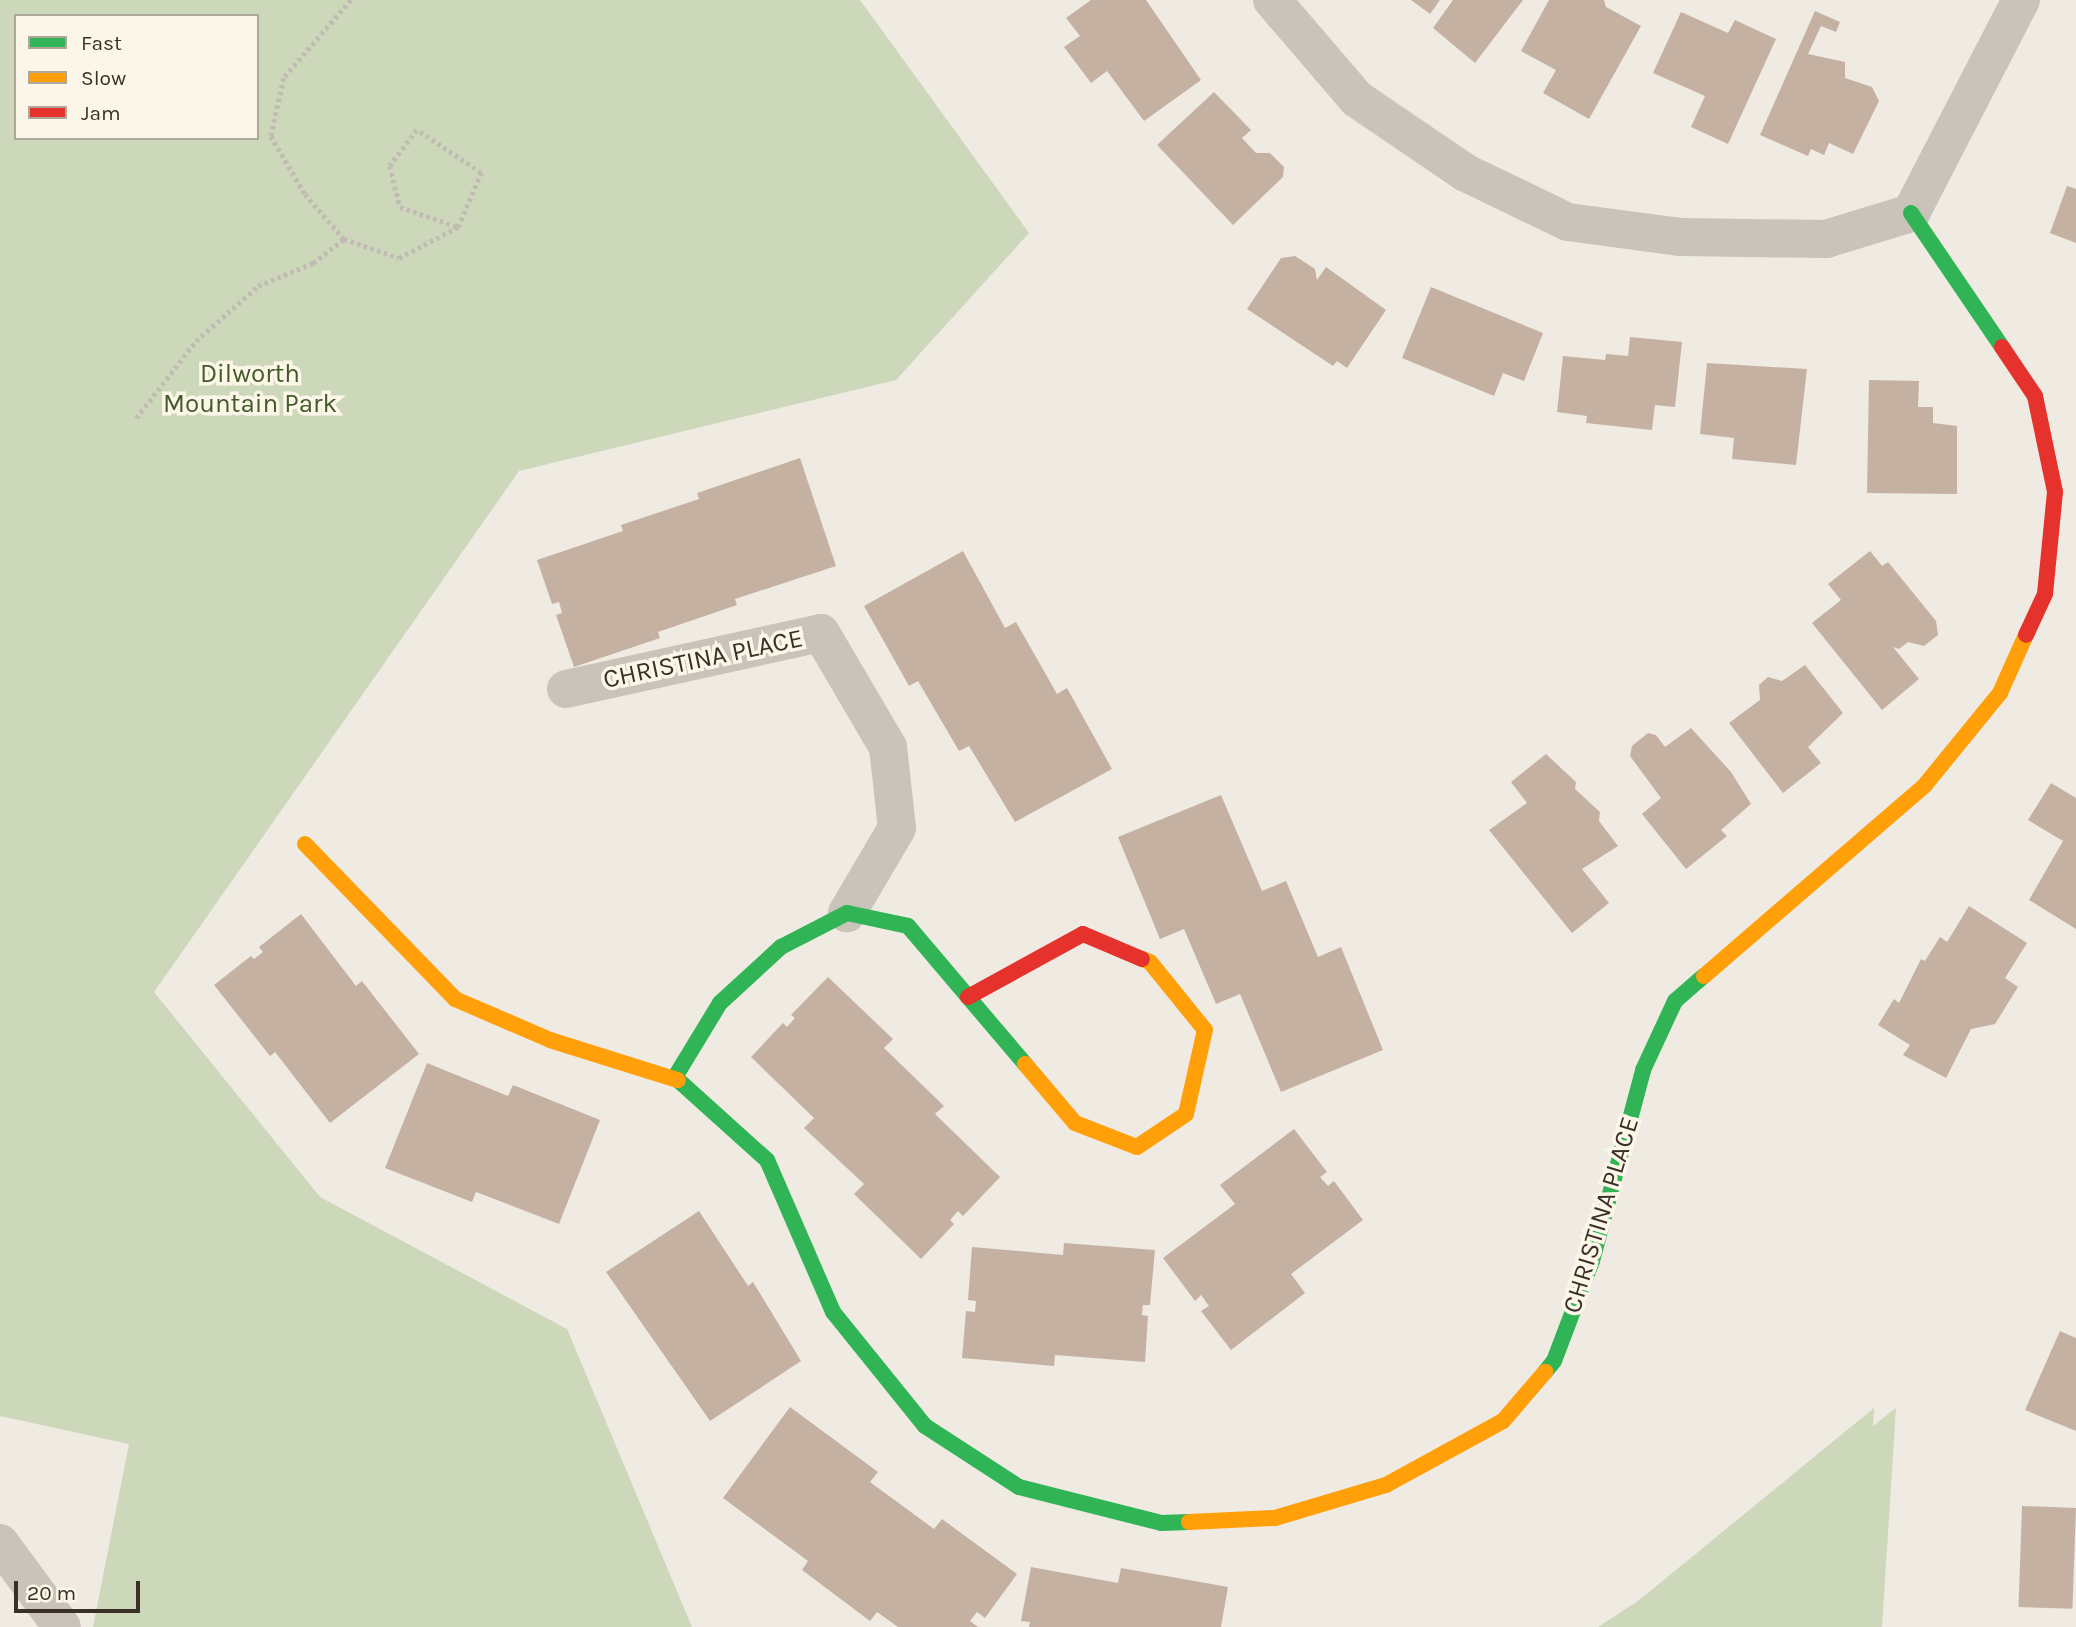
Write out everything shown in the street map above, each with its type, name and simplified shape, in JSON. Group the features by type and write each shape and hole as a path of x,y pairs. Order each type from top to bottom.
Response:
{"street":[{"path":"1272,0 1357,99 1466,173 1568,222 1681,237 1826,239 1911,213 2021,0"},
{"name":"CHRISTINA PLACE","path":"305,844 455,999 550,1040 675,1077 767,1160 833,1312 925,1426 1019,1487 1161,1523 1275,1518 1386,1485 1503,1421 1554,1361 1592,1261 1643,1070 1675,1000 1925,785 2000,693 2045,594 2055,492 2035,396 1911,213"},
{"name":"CHRISTINA PLACE","path":"566,689 821,633 888,747 897,828 847,913"},
{"path":"675,1077 720,1003 781,947 847,913 908,926 1074,1123 1137,1147 1186,1114 1205,1030 1150,962 1083,934 968,997"},
{"path":"0,1543 62,1627"}],"path":[{"path":"351,0 284,78 271,136 304,194 344,239 399,258 458,227 481,173 417,130 390,166 400,207 458,227"},
{"path":"136,418 196,341 258,286 313,263 344,239"}],"green space":[{"name":"Dilworth Mountain Park","path":"0,0 860,0 1029,233 896,380 519,471 154,992 320,1197 567,1329 692,1627 93,1627 129,1444 0,1416"},
{"path":"1874,1408 1873,1426 1896,1408 1882,1627 1598,1627 1638,1601"}],"building":[{"path":"1091,0 1146,0 1201,80 1144,121 1107,71 1091,83 1064,47 1080,36 1066,18"},
{"path":"1411,0 1440,0 1430,14"},
{"path":"1453,0 1523,0 1475,63 1433,28"},
{"path":"1549,0 1604,0 1606,7 1641,26 1589,119 1543,93 1556,70 1521,51"},
{"path":"1815,11 1840,22 1836,32 1821,26 1808,54 1845,62 1845,78 1872,87 1879,101 1853,154 1829,143 1824,155 1811,149 1808,156 1760,135"},
{"path":"1681,12 1728,33 1735,20 1776,39 1728,144 1691,127 1705,96 1653,73"},
{"path":"1214,92 1251,130 1242,138 1256,153 1270,153 1284,167 1283,177 1233,225 1157,145"},
{"path":"2067,186 2076,189 2076,243 2050,233"},
{"path":"1295,256 1315,269 1317,280 1326,267 1386,310 1347,368 1337,361 1333,366 1247,309 1281,258"},
{"path":"1431,287 1543,333 1524,381 1503,373 1494,396 1402,358"},
{"path":"1630,337 1682,342 1675,407 1655,405 1652,430 1586,423 1587,416 1557,412 1563,356 1605,360 1606,354 1628,356"},
{"path":"1707,363 1807,369 1796,465 1732,459 1734,438 1700,434"},
{"path":"1869,380 1919,381 1918,407 1933,407 1933,423 1957,426 1957,494 1867,493"},
{"path":"800,458 836,566 735,599 737,605 658,632 660,638 574,667 556,615 562,613 559,602 552,604 537,560 623,531 621,525 699,499 697,493"},
{"path":"963,551 1005,628 1016,622 1057,694 1067,688 1112,769 1015,822 969,746 959,751 918,681 909,686 864,606"},
{"path":"1870,551 1882,566 1888,562 1936,621 1938,635 1924,646 1908,642 1899,649 1893,647 1919,679 1882,710 1812,623 1841,600 1828,584"},
{"path":"1805,665 1843,713 1808,747 1821,763 1783,793 1729,723 1760,700 1759,685 1768,677 1782,681"},
{"path":"1691,728 1731,772 1751,804 1721,830 1727,836 1686,869 1642,814 1661,798 1630,756 1632,746 1648,733 1656,735 1665,747"},
{"path":"1546,754 1576,782 1575,789 1600,812 1599,821 1618,846 1582,869 1609,903 1572,933 1489,830 1527,803 1511,782"},
{"path":"2051,783 2076,798 2076,929 2029,900 2063,841 2028,820"},
{"path":"1221,795 1262,891 1286,881 1318,957 1341,947 1383,1050 1281,1092 1240,994 1216,1004 1184,929 1160,939 1118,837"},
{"path":"1969,906 2027,943 2005,978 2018,987 1995,1024 1971,1029 1946,1078 1903,1055 1910,1045 1878,1025 1894,999 1899,1003 1921,959 1925,961 1940,937 1947,942"},
{"path":"301,914 356,986 362,981 419,1054 330,1123 275,1052 270,1056 214,985 251,956 254,959 263,952 259,947"},
{"path":"828,977 893,1039 884,1048 944,1106 935,1114 1000,1177 963,1216 958,1211 950,1220 954,1224 921,1259 854,1194 864,1184 804,1128 814,1118 751,1057 783,1023 787,1027 795,1018 791,1015"},
{"path":"427,1063 508,1096 513,1085 600,1120 559,1224 476,1192 472,1202 385,1168"},
{"path":"1294,1129 1327,1172 1320,1177 1328,1186 1334,1181 1363,1220 1291,1274 1305,1293 1231,1350 1201,1311 1209,1306 1201,1295 1195,1301 1163,1258 1235,1204 1220,1185"},
{"path":"699,1211 748,1286 753,1282 801,1361 710,1421 606,1272"},
{"path":"1064,1243 1155,1250 1150,1305 1143,1305 1142,1315 1148,1316 1145,1362 1055,1355 1054,1366 962,1358 966,1311 975,1312 976,1301 968,1300 972,1247 1063,1255"},
{"path":"2060,1331 2076,1338 2076,1431 2025,1410"},
{"path":"790,1407 878,1472 870,1482 934,1529 942,1519 1017,1574 985,1618 977,1612 970,1621 978,1627 898,1627 877,1612 870,1621 802,1570 808,1561 723,1498"},
{"path":"2022,1506 2076,1508 2072,1609 2018,1607"},
{"path":"1031,1567 1118,1583 1121,1568 1228,1587 1221,1627 1029,1627 1030,1622 1021,1621"}],"traffic: fast":[{"path":"1911,213 2002,347"},
{"path":"675,1077 720,1003 781,947 847,913 908,926 1025,1064"},
{"path":"1545,1372 1554,1361 1592,1261 1643,1070 1675,1001 1704,976"},
{"path":"678,1080 767,1160 833,1312 925,1426 1019,1487 1161,1523 1189,1522"}],"traffic: slow":[{"path":"1704,976 1925,785 2000,693 2026,635"},
{"path":"305,844 455,999 550,1040 678,1080"},
{"path":"1025,1064 1075,1123 1137,1147 1186,1114 1205,1030 1150,962 1142,959"},
{"path":"1189,1522 1275,1518 1386,1485 1503,1421 1545,1372"}],"traffic: jam":[{"path":"2002,347 2035,396 2055,492 2045,594 2026,635"},
{"path":"968,997 1083,934 1142,959"}]}
